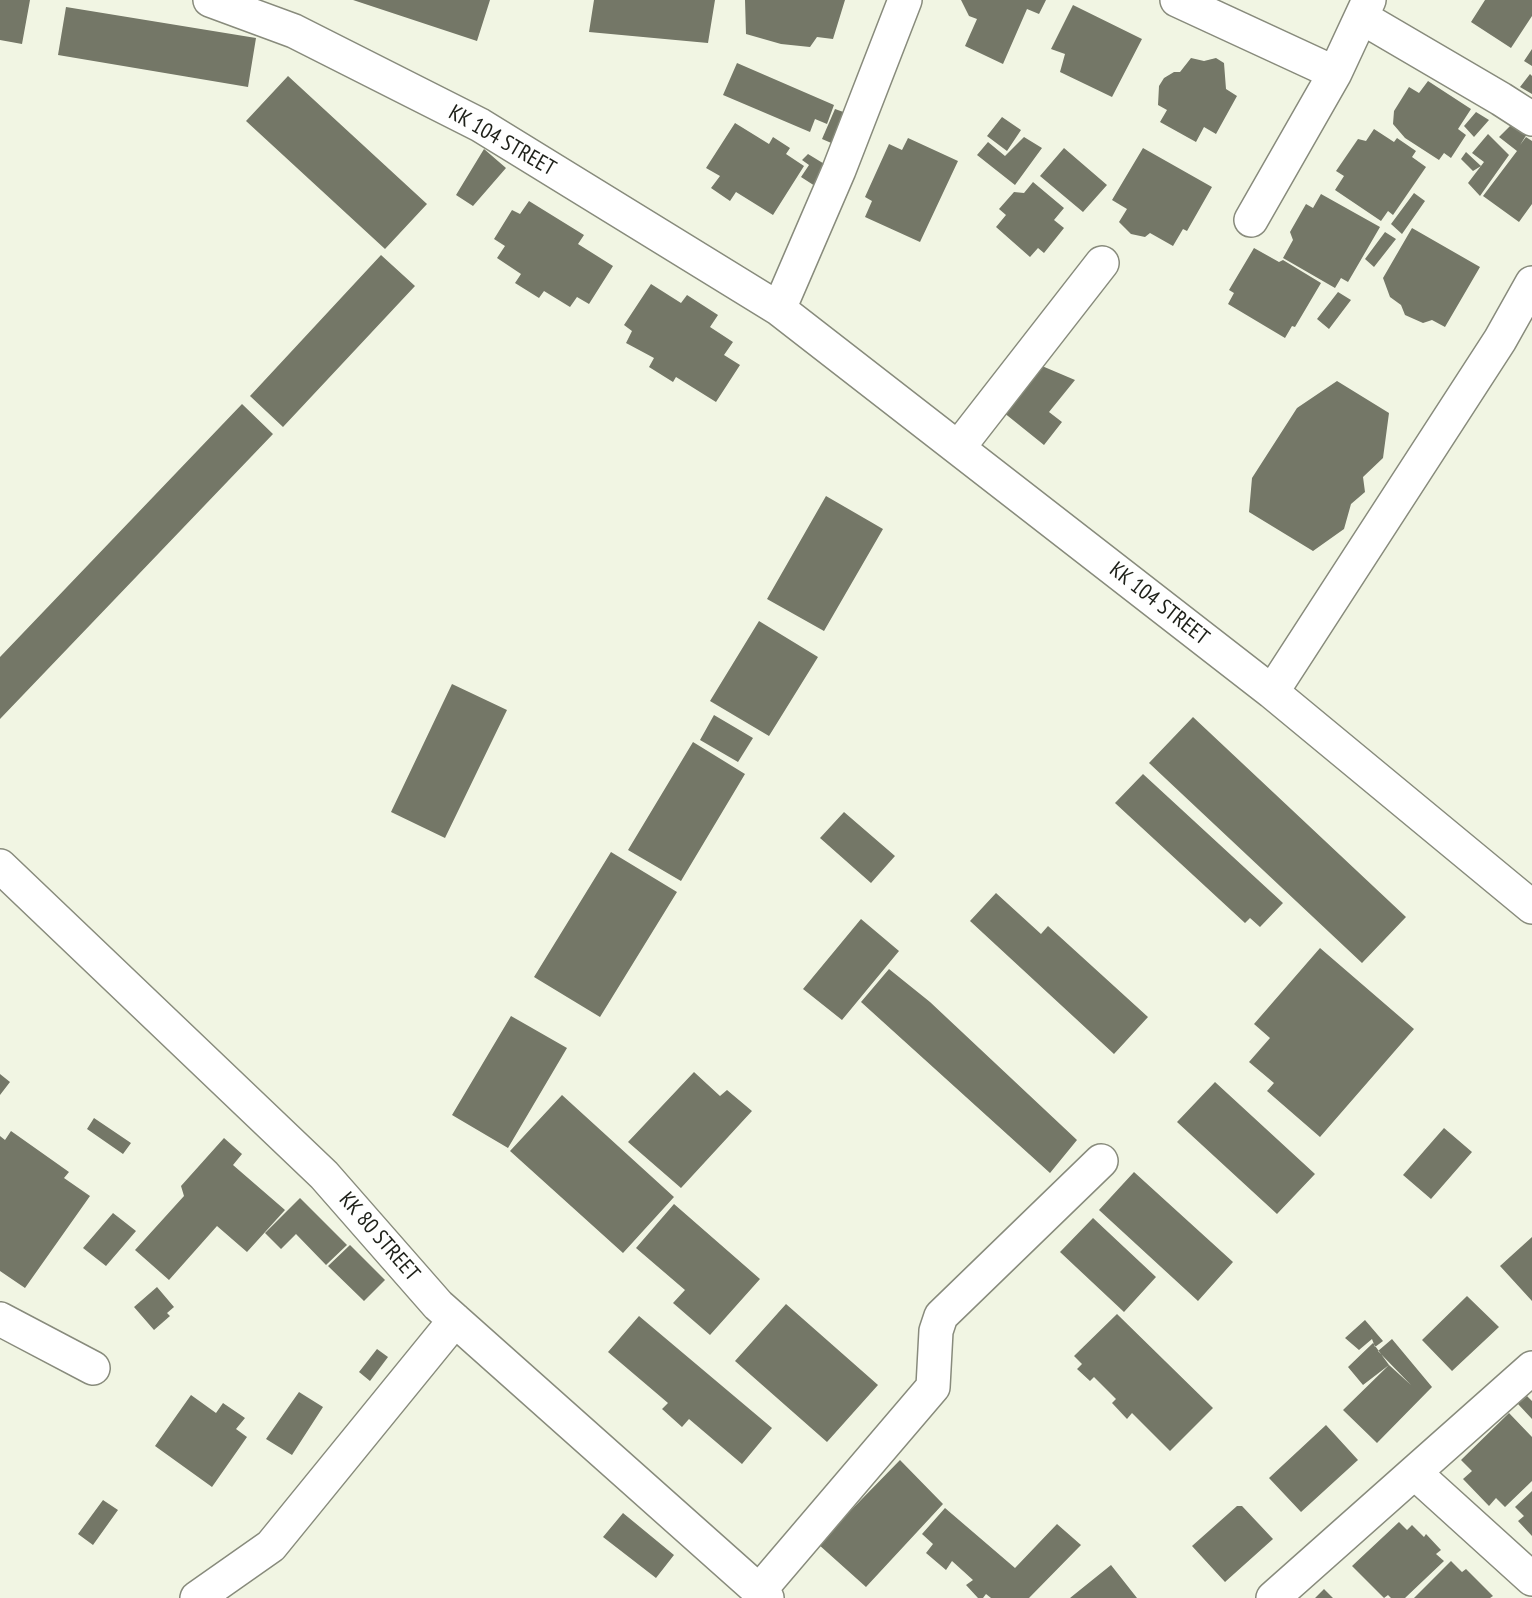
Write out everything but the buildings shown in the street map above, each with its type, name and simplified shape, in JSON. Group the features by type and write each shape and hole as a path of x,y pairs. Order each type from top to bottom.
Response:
{"street":[{"name":"KK 104 STREET","path":"210,0 294,31 480,125 779,309 1272,692 1532,907"},
{"path":"779,309 839,170 905,0"},
{"path":"1178,0 1335,73"},
{"path":"1251,220 1335,73 1365,9 1532,119"},
{"path":"958,448 1102,263"},
{"path":"1272,692 1500,340 1532,283"},
{"name":"KK 80 STREET","path":"0,866 324,1175 438,1305 763,1594"},
{"path":"763,1594 933,1387 936,1331 941,1316 1101,1161"},
{"path":"0,1319 93,1368"},
{"path":"197,1598 271,1546 455,1320"},
{"path":"1273,1598 1532,1368"},
{"path":"1415,1473 1532,1579"}]}
